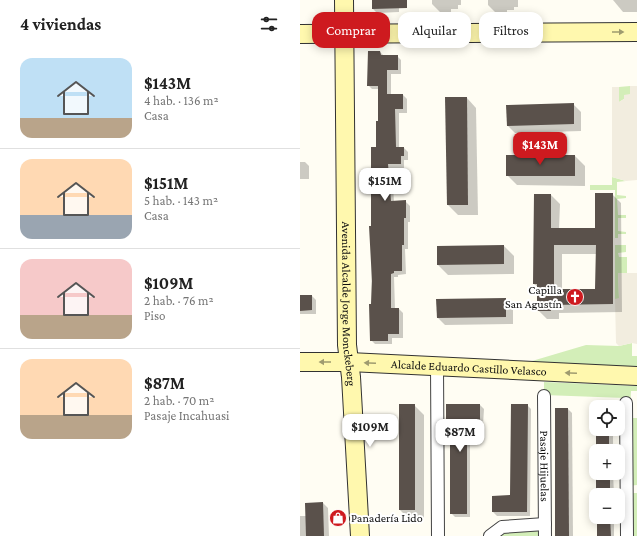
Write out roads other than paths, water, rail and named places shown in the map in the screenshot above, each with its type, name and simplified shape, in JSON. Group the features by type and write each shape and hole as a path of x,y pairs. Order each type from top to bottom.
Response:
{"main road":[{"name":"Avenida Alcalde Jorge Monckeberg","path":"344,0 344,12"},
{"path":"390,34 637,32"},
{"path":"300,34 312,34"},
{"name":"Avenida Alcalde Jorge Monckeberg","path":"344,48 347,340 360,536"},
{"name":"Alcalde Eduardo Castillo Velasco","path":"300,362 349,362 637,376"}],"street":[{"path":"437,366 438,536"},
{"name":"Pasaje Hijuelas","path":"544,396 545,530"},
{"path":"626,403 632,415 632,489 627,536"},
{"path":"490,536 502,528 545,530"}],"place":[{"name":"Capilla San Agustín","path":"575,297"},
{"name":"Panadería Lido","path":"338,518"}]}
